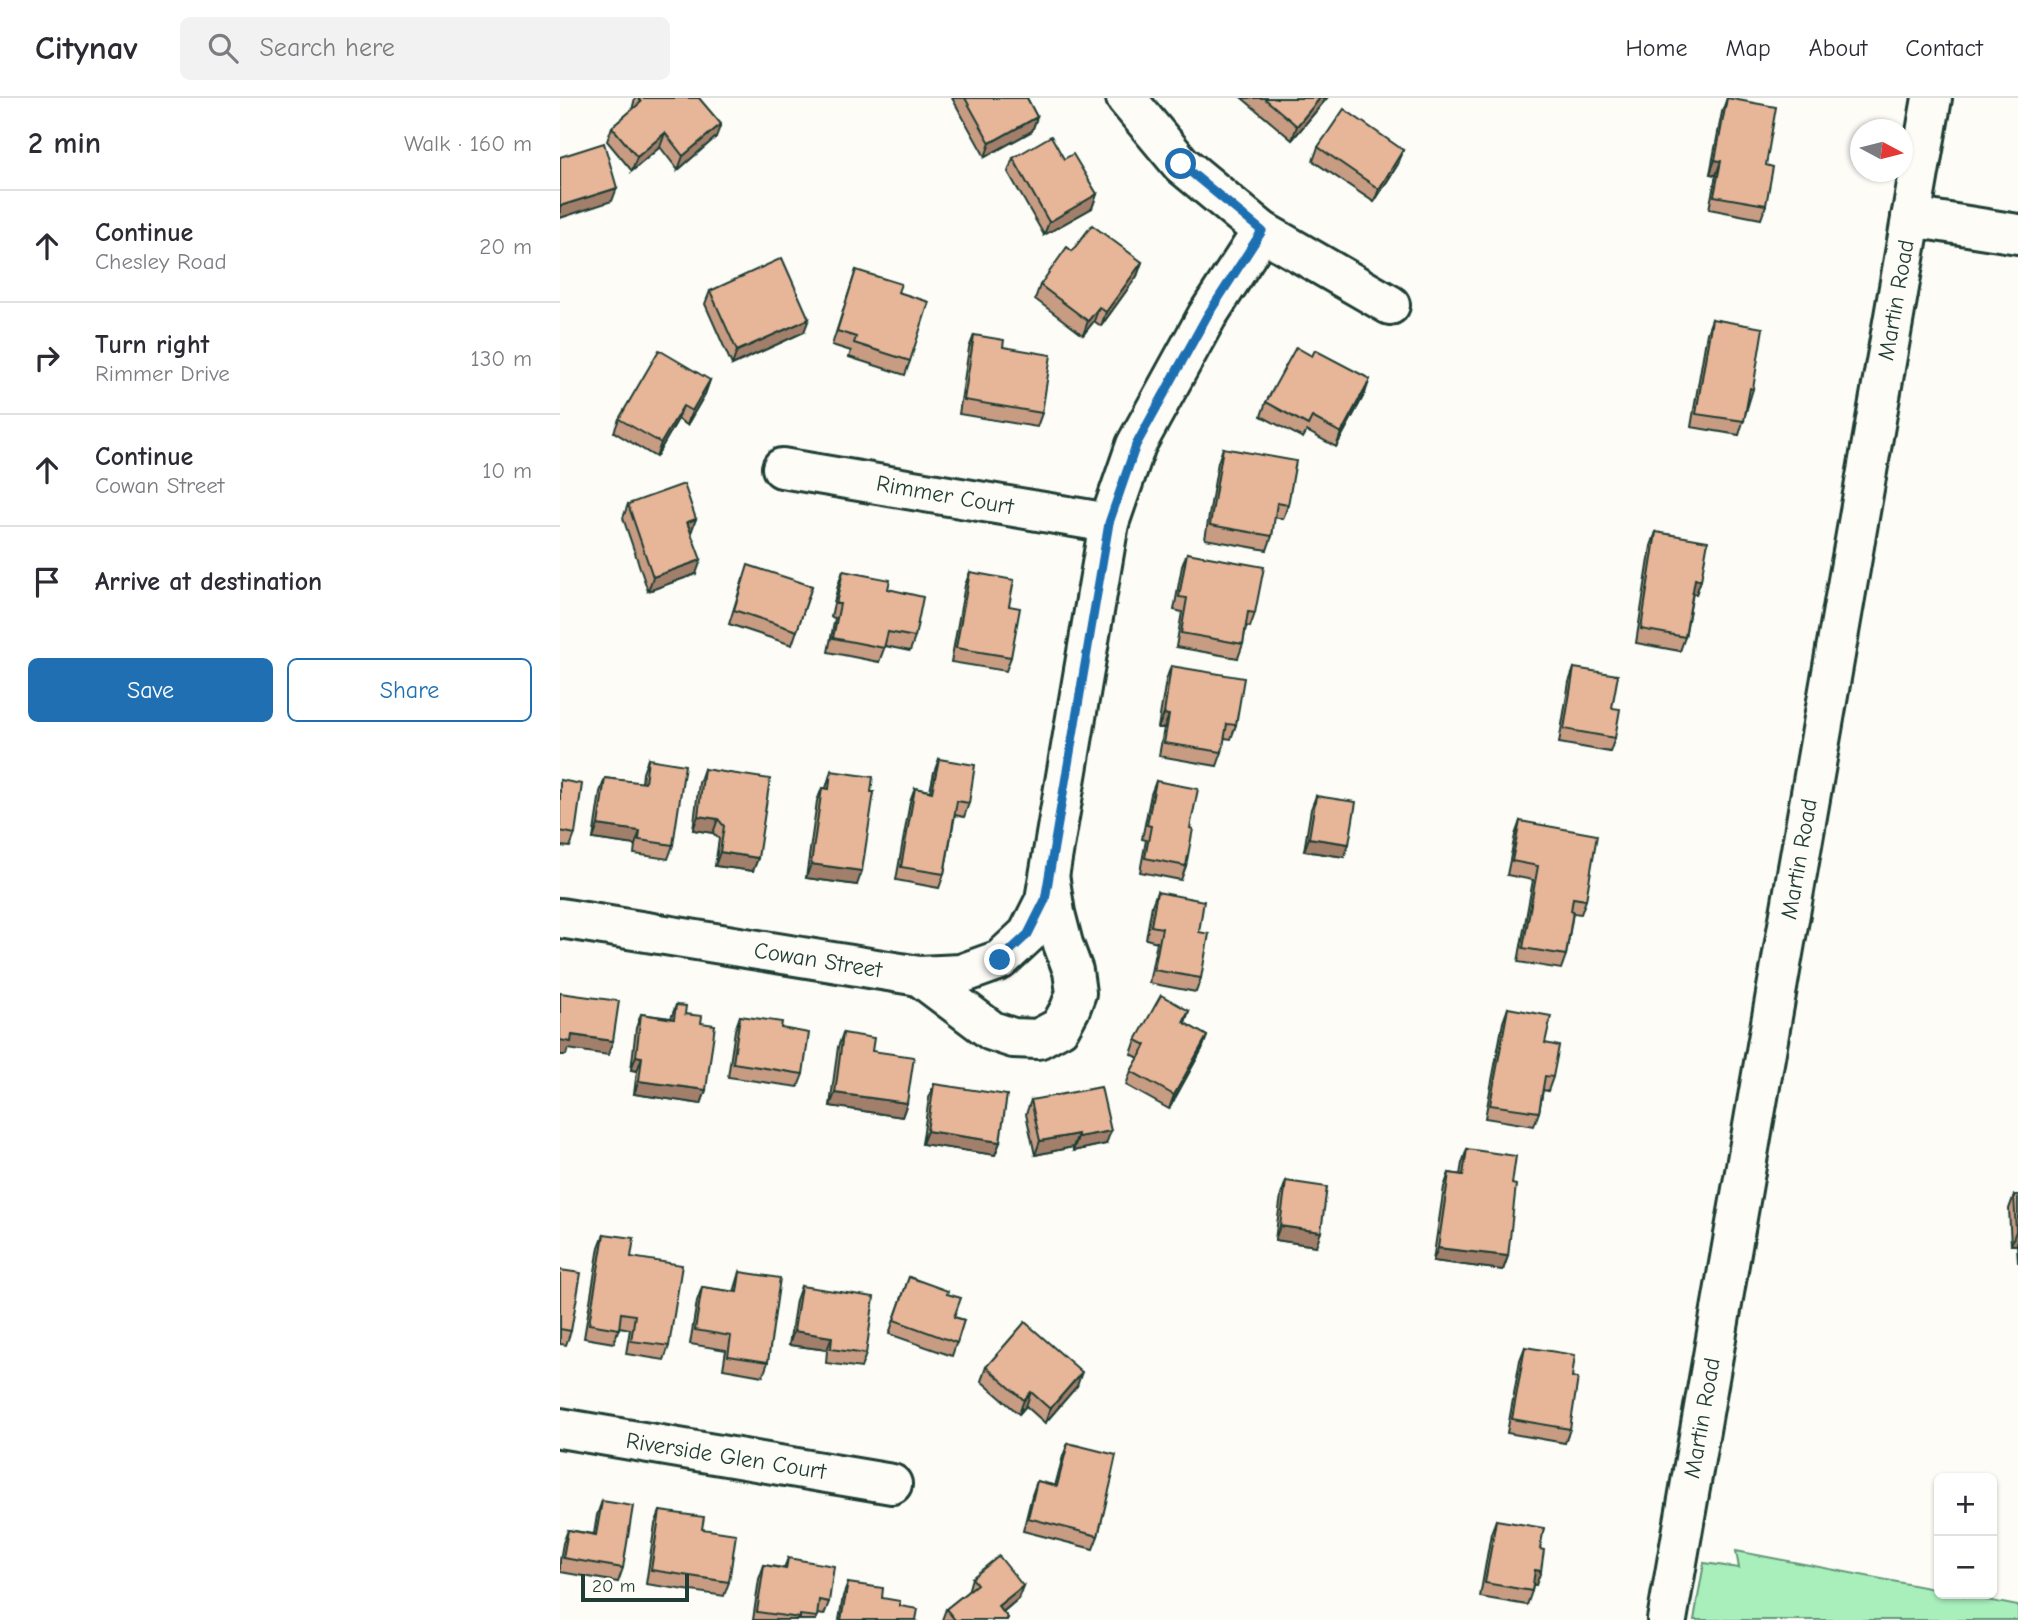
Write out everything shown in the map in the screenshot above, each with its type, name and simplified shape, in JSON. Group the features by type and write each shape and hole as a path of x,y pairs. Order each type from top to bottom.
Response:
{"street":[{"path":"1126,98 1181,164 1262,231 1391,305"},
{"name":"Martin Road","path":"1667,1620 1932,98"},
{"path":"1911,217 2018,234"},
{"path":"919,976 992,1031 1013,1038 1038,1039 1060,1027 1070,1009 1076,993 1073,971 1047,888 1109,523 1136,445 1207,316 1262,231"},
{"name":"Rimmer Court","path":"782,468 1109,523"},
{"name":"Cowan Street","path":"560,918 919,976 961,974 1000,960 1028,934 1047,888"},
{"name":"Riverside Glen Court","path":"560,1428 892,1484"}],"green space":[{"path":"1736,1551 1934,1589 1934,1599 1982,1599 2018,1606 2018,1620 1694,1620 1704,1563 1739,1568"}],"building":[{"path":"638,98 699,98 721,124 683,156 665,133 637,157 612,127 641,102"},
{"path":"965,98 1027,98 1037,117 990,143"},
{"path":"1264,98 1320,98 1297,126"},
{"path":"1727,98 1776,107 1766,165 1773,167 1766,205 1714,196 1721,161 1715,160"},
{"path":"1344,109 1403,150 1379,189 1318,147"},
{"path":"1051,136 1064,159 1073,154 1097,194 1049,222 1013,158"},
{"path":"604,143 617,188 560,206 560,157"},
{"path":"1092,225 1142,262 1106,312 1099,307 1088,321 1040,285 1067,247 1072,251"},
{"path":"782,258 809,319 737,351 710,291"},
{"path":"856,270 901,284 898,292 929,302 910,361 854,343 856,337 837,331"},
{"path":"1712,319 1763,328 1753,389 1750,388 1744,421 1696,414"},
{"path":"974,335 1004,340 1003,347 1051,355 1042,413 964,400"},
{"path":"1296,347 1312,356 1315,350 1370,379 1341,433 1312,417 1308,425 1266,402"},
{"path":"659,350 710,380 692,411 683,406 661,443 619,419"},
{"path":"1223,448 1296,461 1288,505 1277,503 1272,536 1210,525"},
{"path":"684,484 696,519 687,522 701,560 653,577 628,504"},
{"path":"1656,532 1708,541 1701,580 1695,579 1685,637 1641,629"},
{"path":"1187,553 1264,567 1255,613 1248,612 1243,644 1181,633 1187,598 1179,597"},
{"path":"748,565 812,586 797,631 734,610"},
{"path":"843,571 890,580 888,589 923,597 915,637 888,632 884,648 833,638"},
{"path":"970,572 1014,580 1009,606 1020,608 1011,657 956,648"},
{"path":"1171,666 1244,678 1236,725 1227,724 1222,752 1164,743 1169,715 1164,714"},
{"path":"1574,668 1618,675 1612,708 1620,709 1615,738 1564,729"},
{"path":"648,759 685,765 673,845 639,840 640,831 598,825 605,778 645,783"},
{"path":"939,759 975,765 969,803 957,801 944,874 901,867 915,788 932,792"},
{"path":"704,769 770,779 758,858 720,852 724,826 718,819 698,816"},
{"path":"831,771 873,777 871,792 874,792 862,871 811,864 822,788 829,789"},
{"path":"560,780 582,784 575,834 560,831"},
{"path":"1156,781 1198,789 1186,866 1145,858 1151,826 1147,825"},
{"path":"1316,796 1356,802 1349,844 1309,838"},
{"path":"1520,821 1597,835 1586,900 1573,898 1566,955 1523,948 1538,866 1512,861"},
{"path":"1157,892 1204,901 1199,932 1209,934 1201,978 1154,970 1162,928 1151,926"},
{"path":"560,993 619,1001 613,1041 572,1035 571,1042 560,1040"},
{"path":"1161,995 1189,1011 1183,1022 1207,1036 1174,1095 1131,1071 1146,1045 1136,1040"},
{"path":"676,1005 686,1006 685,1014 702,1016 701,1023 715,1025 706,1090 639,1081 642,1057 636,1056 641,1014 674,1019"},
{"path":"1508,1008 1551,1016 1545,1043 1559,1046 1553,1077 1545,1076 1539,1112 1490,1105"},
{"path":"740,1016 782,1022 781,1028 809,1033 803,1074 733,1063"},
{"path":"843,1033 874,1038 872,1051 914,1057 907,1103 835,1093"},
{"path":"934,1084 1007,1095 1000,1142 927,1131"},
{"path":"1101,1087 1111,1131 1040,1141 1031,1100"},
{"path":"1467,1149 1516,1156 1512,1184 1516,1185 1508,1256 1438,1248 1449,1173 1463,1175"},
{"path":"1286,1181 1327,1187 1321,1232 1280,1226"},
{"path":"2014,1195 2018,1195 2018,1231 2016,1231"},
{"path":"604,1234 634,1238 631,1257 682,1265 669,1346 631,1341 635,1315 621,1313 619,1329 589,1324"},
{"path":"560,1270 581,1273 571,1331 560,1329"},
{"path":"740,1272 780,1278 768,1362 728,1356 731,1336 695,1330 702,1287 737,1292"},
{"path":"909,1277 961,1298 954,1317 964,1320 957,1343 894,1320"},
{"path":"801,1286 874,1297 866,1354 831,1349 832,1337 794,1331"},
{"path":"1025,1322 1082,1372 1050,1409 1031,1392 1024,1400 986,1367"},
{"path":"1525,1347 1575,1355 1572,1377 1578,1378 1570,1429 1512,1419"},
{"path":"1068,1443 1116,1455 1098,1536 1028,1518 1037,1481 1057,1486"},
{"path":"602,1501 633,1506 623,1568 563,1558 568,1530 596,1535"},
{"path":"660,1511 704,1517 702,1529 736,1534 729,1582 651,1570"},
{"path":"1496,1520 1544,1528 1540,1549 1544,1550 1541,1571 1535,1570 1532,1591 1485,1583"},
{"path":"999,1556 1023,1586 998,1606 1008,1618 955,1620 946,1609 977,1584 972,1578"},
{"path":"788,1558 834,1566 829,1602 819,1600 817,1617 800,1615 800,1618 757,1612 764,1565 786,1569"},
{"path":"848,1583 883,1588 882,1598 900,1601 900,1606 918,1609 916,1620 841,1620"}],"route":[{"path":"1000,960 1028,934 1045,900 1109,523 1136,445 1207,316 1262,231 1181,164"}]}
